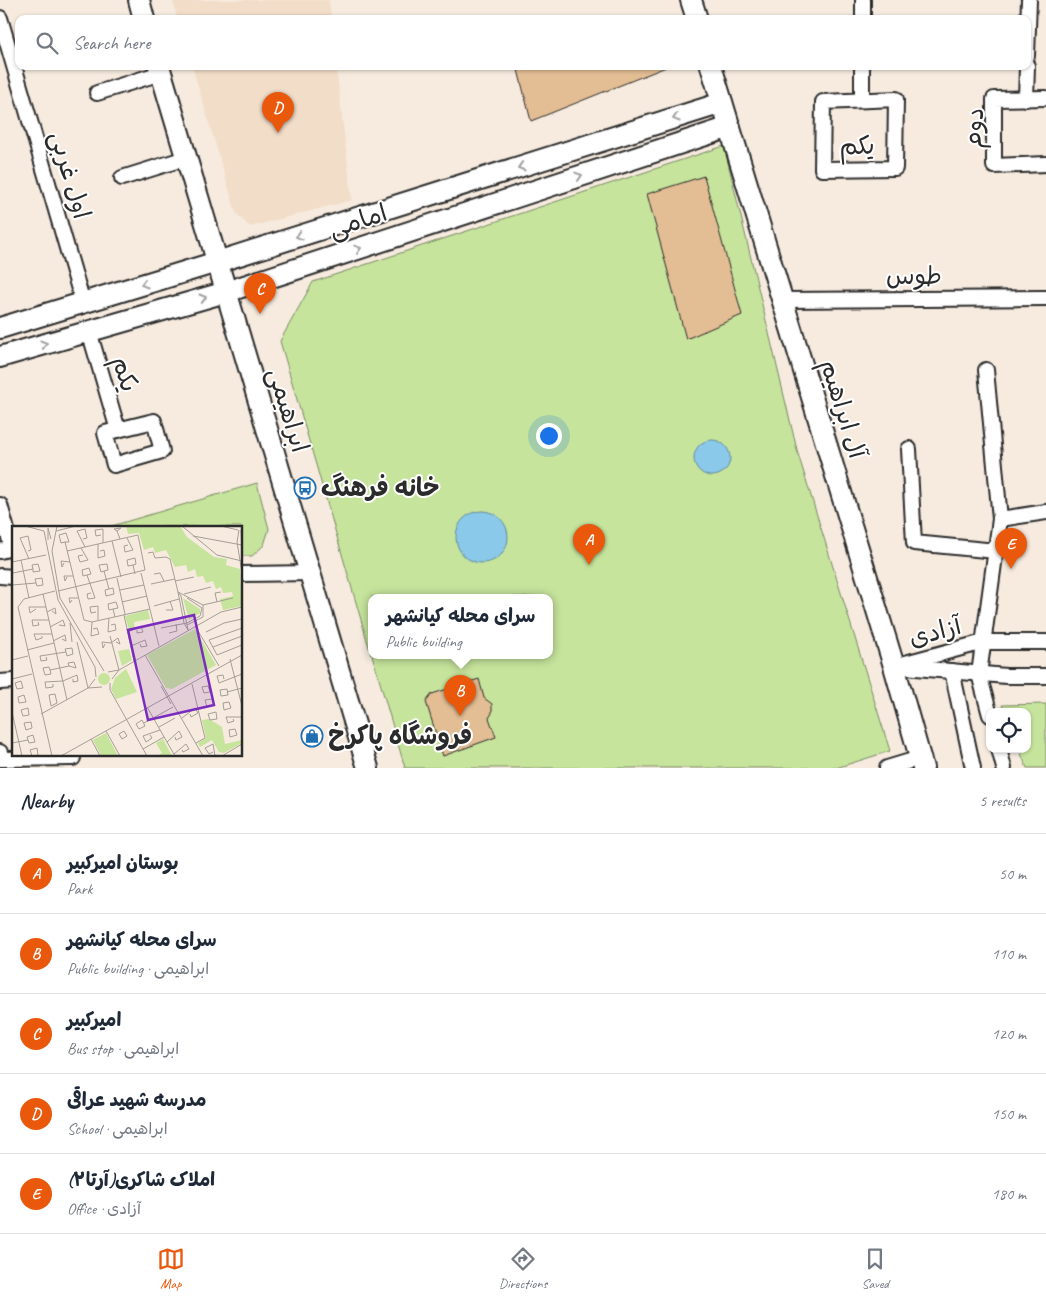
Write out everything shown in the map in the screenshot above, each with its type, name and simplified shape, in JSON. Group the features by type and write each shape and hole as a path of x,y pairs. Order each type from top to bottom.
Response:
{"main road":[{"path":"139,0 143,15"},
{"path":"691,0 696,15"},
{"name":"ابراهیمی","path":"160,70 368,768"},
{"name":"آل ابراهیم","path":"712,70 894,666 921,763"},
{"name":"امامی","path":"0,328 217,262 722,103"},
{"name":"امامی","path":"0,357 226,292 730,127"},
{"path":"83,303 89,331"}],"street":[{"path":"863,0 863,15"},
{"path":"1028,15 1029,0"},
{"path":"0,18 10,61"},
{"name":"اول غربی","path":"10,61 38,146 83,303"},
{"path":"96,93 160,70"},
{"name":"یکم","path":"862,70 862,100"},
{"name":"دوم","path":"1026,99 1027,70"},
{"name":"دوم","path":"1046,98 994,99 994,166 1046,164"},
{"name":"یکم","path":"862,100 896,100 896,168 822,169 823,102 862,100"},
{"path":"122,178 186,158"},
{"name":"طوس","path":"782,300 1046,298"},
{"name":"یکم","path":"89,331 118,430"},
{"path":"986,370 1000,519 979,674 988,708"},
{"path":"909,449 914,543 996,551"},
{"path":"0,505 12,548 0,551"},
{"path":"1000,519 1046,512"},
{"path":"242,574 310,573"},
{"name":"آزادی","path":"894,666 984,642 1046,642"},
{"name":"آزادی","path":"894,666 1006,676 1046,676"},
{"name":"آزادی","path":"952,671 973,768"},
{"path":"0,752 0,759 72,758 72,756"},
{"path":"1000,753 1004,768"},
{"path":"887,768 921,763"}],"shaded area":[{"path":"173,0 329,0 331,15 176,15"},
{"path":"193,70 336,70 352,200 250,227 236,213"}],"green space":[{"path":"724,146 798,454 890,751 836,768 405,768 373,659 553,659 553,594 368,594 368,644 280,341 313,282"},
{"path":"257,483 269,529 264,545 252,556 242,556 242,526 111,526"},
{"path":"1046,704 1046,768 1027,768 1021,753 1031,753 1031,708 1003,708 1002,705"}],"water":[{"path":"712,440 719,441 725,445 729,451 729,465 725,471 719,475 712,476 705,475 699,471 695,465 694,458 695,451 699,445 705,441"},
{"path":"477,511 487,511 496,515 504,523 508,537 504,551 496,559 487,563 477,563 468,559 460,551 456,542 456,532 460,523 468,515"}],"building":[{"path":"518,70 658,70 531,121"},
{"path":"704,176 742,315 686,339 647,194"},
{"path":"479,679 484,698 492,704 492,713 489,718 496,737 443,756 426,702 432,694"}],"place":[{"name":"مدرسه شهید عراقی","path":"278,133"},
{"name":"امیرکبیر","path":"260,314"},
{"name":"خانه فرهنگ","path":"305,488"},
{"name":"بوستان امیرکبیر","path":"589,565"},
{"name":"املاک شاکری(آرتا۲)","path":"1011,569"},
{"name":"سرای محله کیانشهر","path":"460,716"},
{"name":"فروشگاه پاکرخ","path":"312,736"}]}
